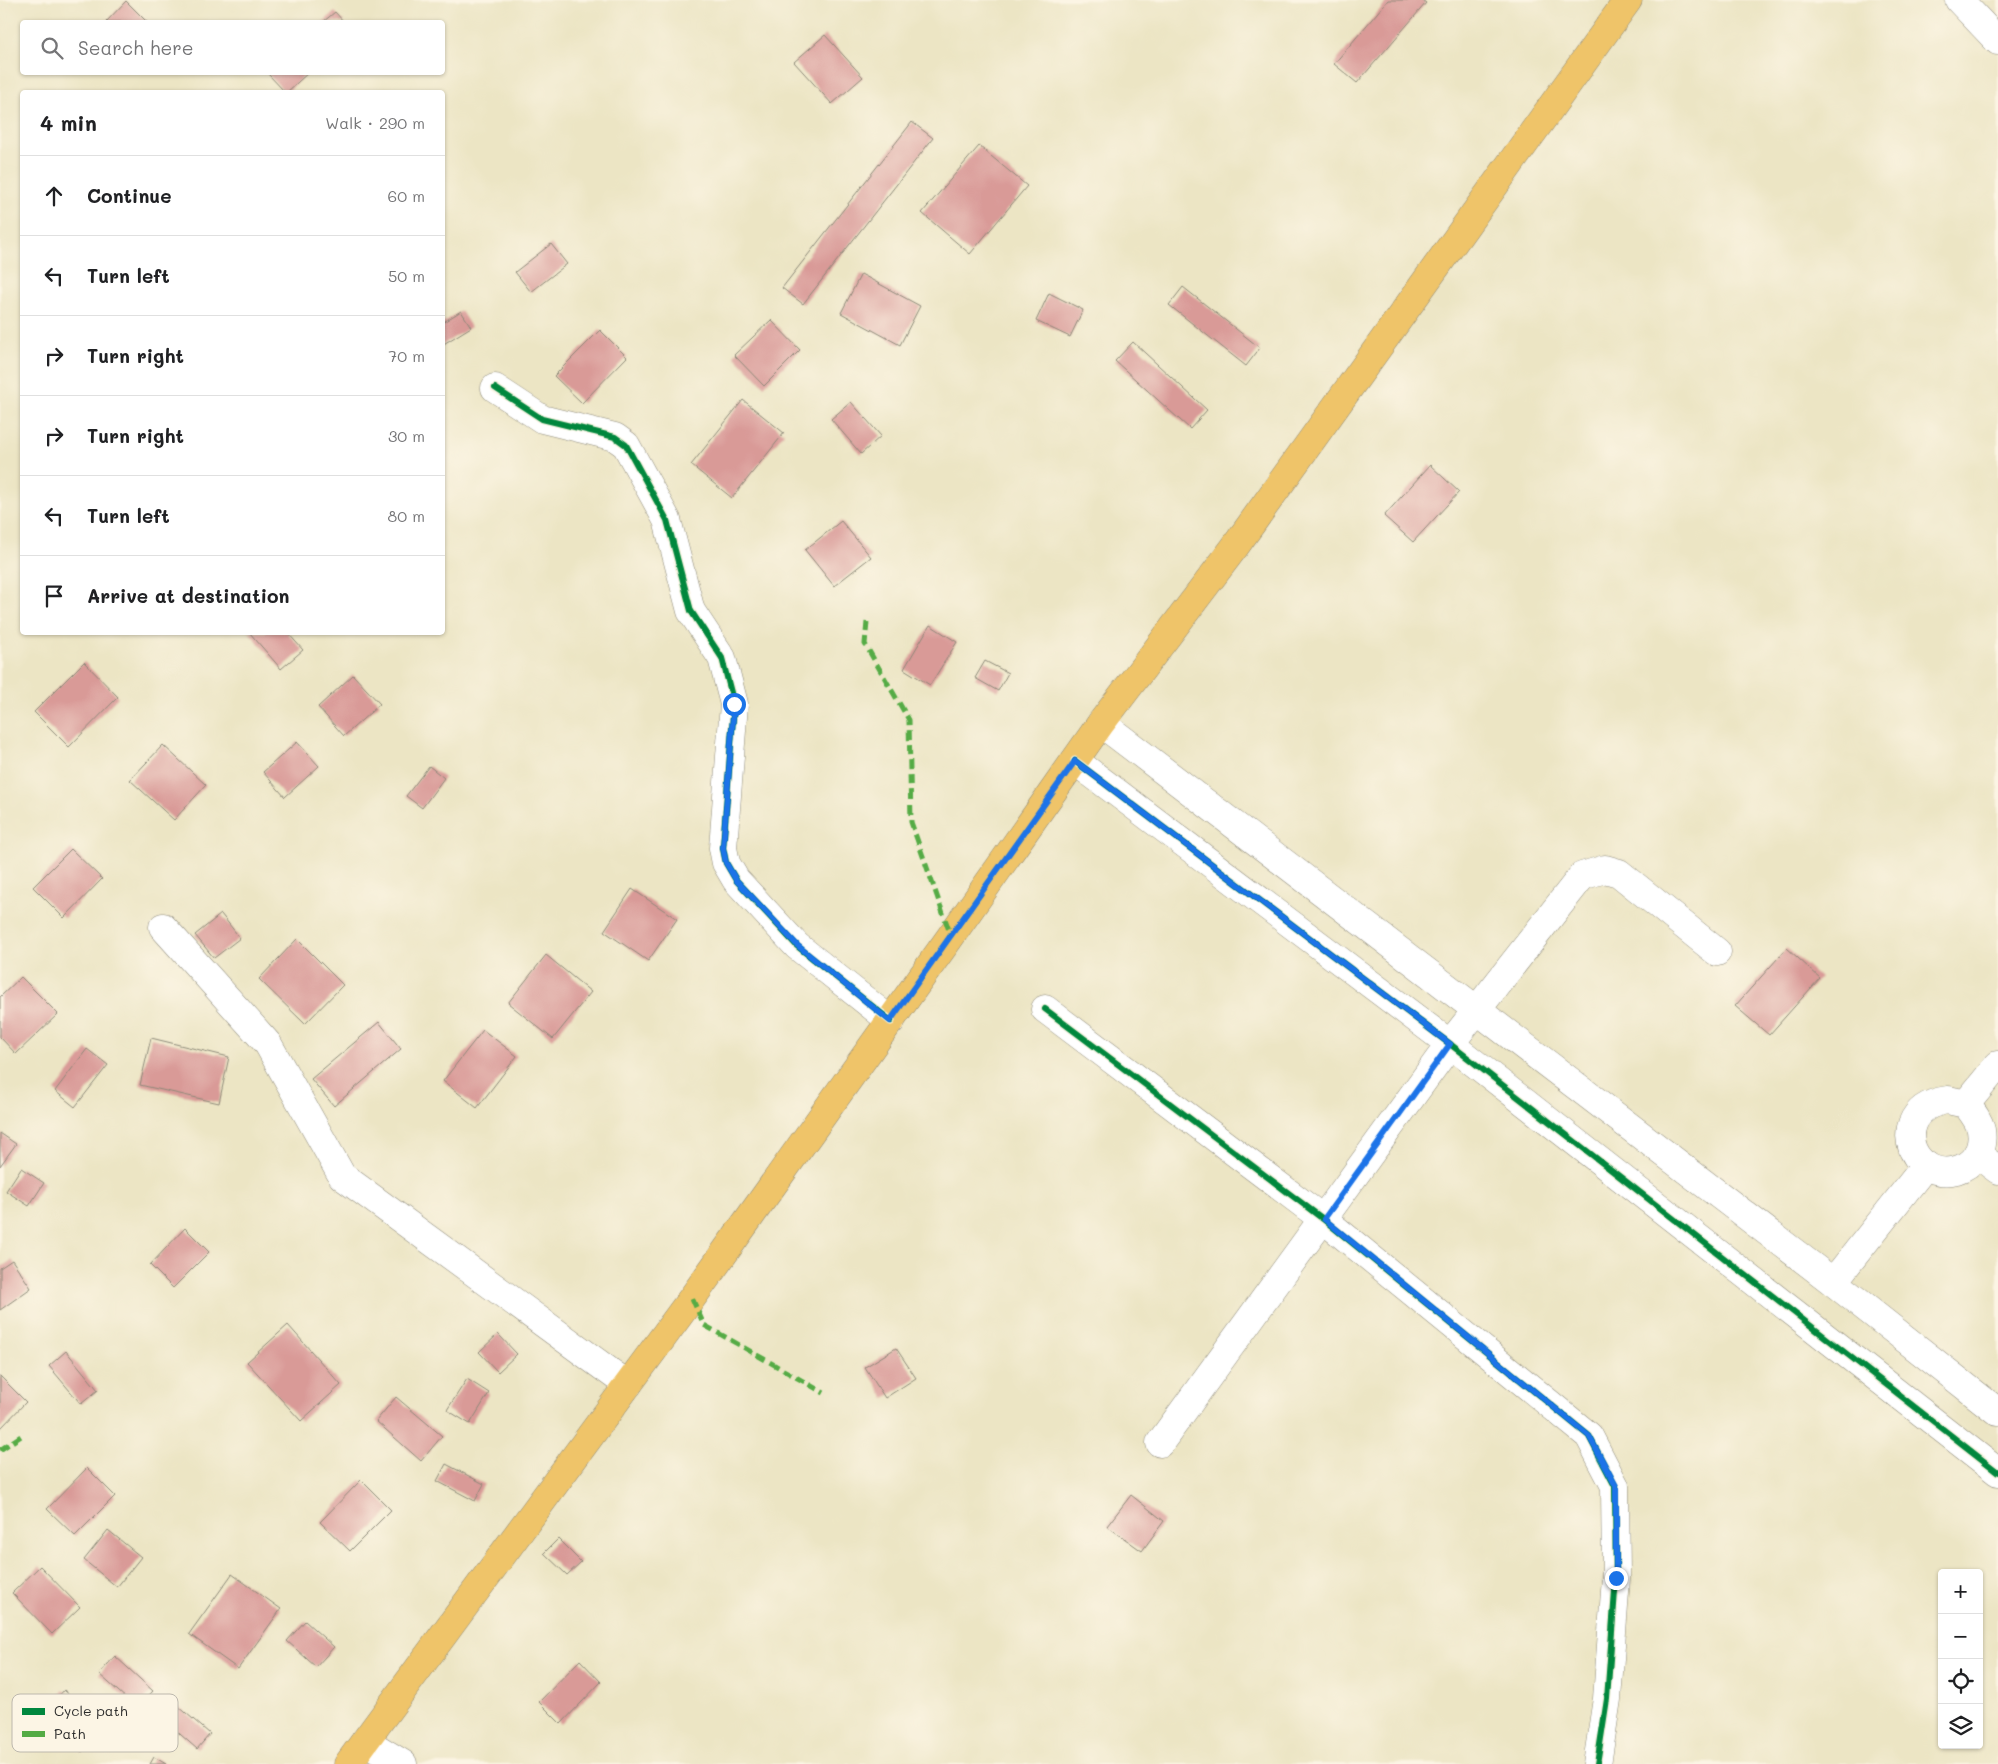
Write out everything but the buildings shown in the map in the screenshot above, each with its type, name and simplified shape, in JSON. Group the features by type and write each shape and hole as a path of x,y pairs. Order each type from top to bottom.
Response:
{"main road":[{"path":"348,1764 628,1385 890,1021 1101,723 1234,548 1628,0"}],"street":[{"path":"1959,0 1998,41"},
{"path":"495,388 542,418 615,437 626,446 667,520 691,611 722,658 734,704 723,848 726,863 736,880 798,946 890,1021"},
{"path":"1101,723 1834,1282 1998,1412"},
{"path":"1075,761 1450,1044 1998,1472"},
{"path":"1160,1444 1450,1044 1582,876 1593,871 1605,869 1619,873 1717,952"},
{"path":"163,927 265,1040 342,1176 628,1385"},
{"path":"1045,1009 1324,1219 1589,1436 1616,1486 1616,1578 1607,1699 1597,1764"},
{"path":"1966,1104 1998,1065"},
{"path":"1948,1100 1966,1104 1977,1119 1981,1130 1981,1142 1988,1162 1970,1163 1960,1170 1948,1172 1936,1171 1926,1166 1917,1158 1912,1147 1910,1136 1912,1124 1926,1106 1948,1100"},
{"path":"1834,1282 1926,1166"},
{"path":"365,1741 402,1764"}],"marked path":[{"path":"867,622 865,644 909,720 911,822 951,936"},
{"path":"692,1298 704,1325 824,1393"},
{"path":"0,1450 24,1434"}],"cycle path":[{"path":"495,388 542,419 615,437 626,445 667,520 691,611 722,658 734,704 723,848 726,863 736,880 797,946 891,1021"},
{"path":"1075,761 1450,1044 1998,1472"},
{"path":"1045,1009 1323,1219 1589,1436 1615,1486 1616,1578 1607,1699 1597,1764"}],"route":[{"path":"734,704 723,848 726,863 736,880 798,946 890,1021 1075,761 1450,1044 1324,1219 1589,1436 1616,1486 1616,1578"}]}
